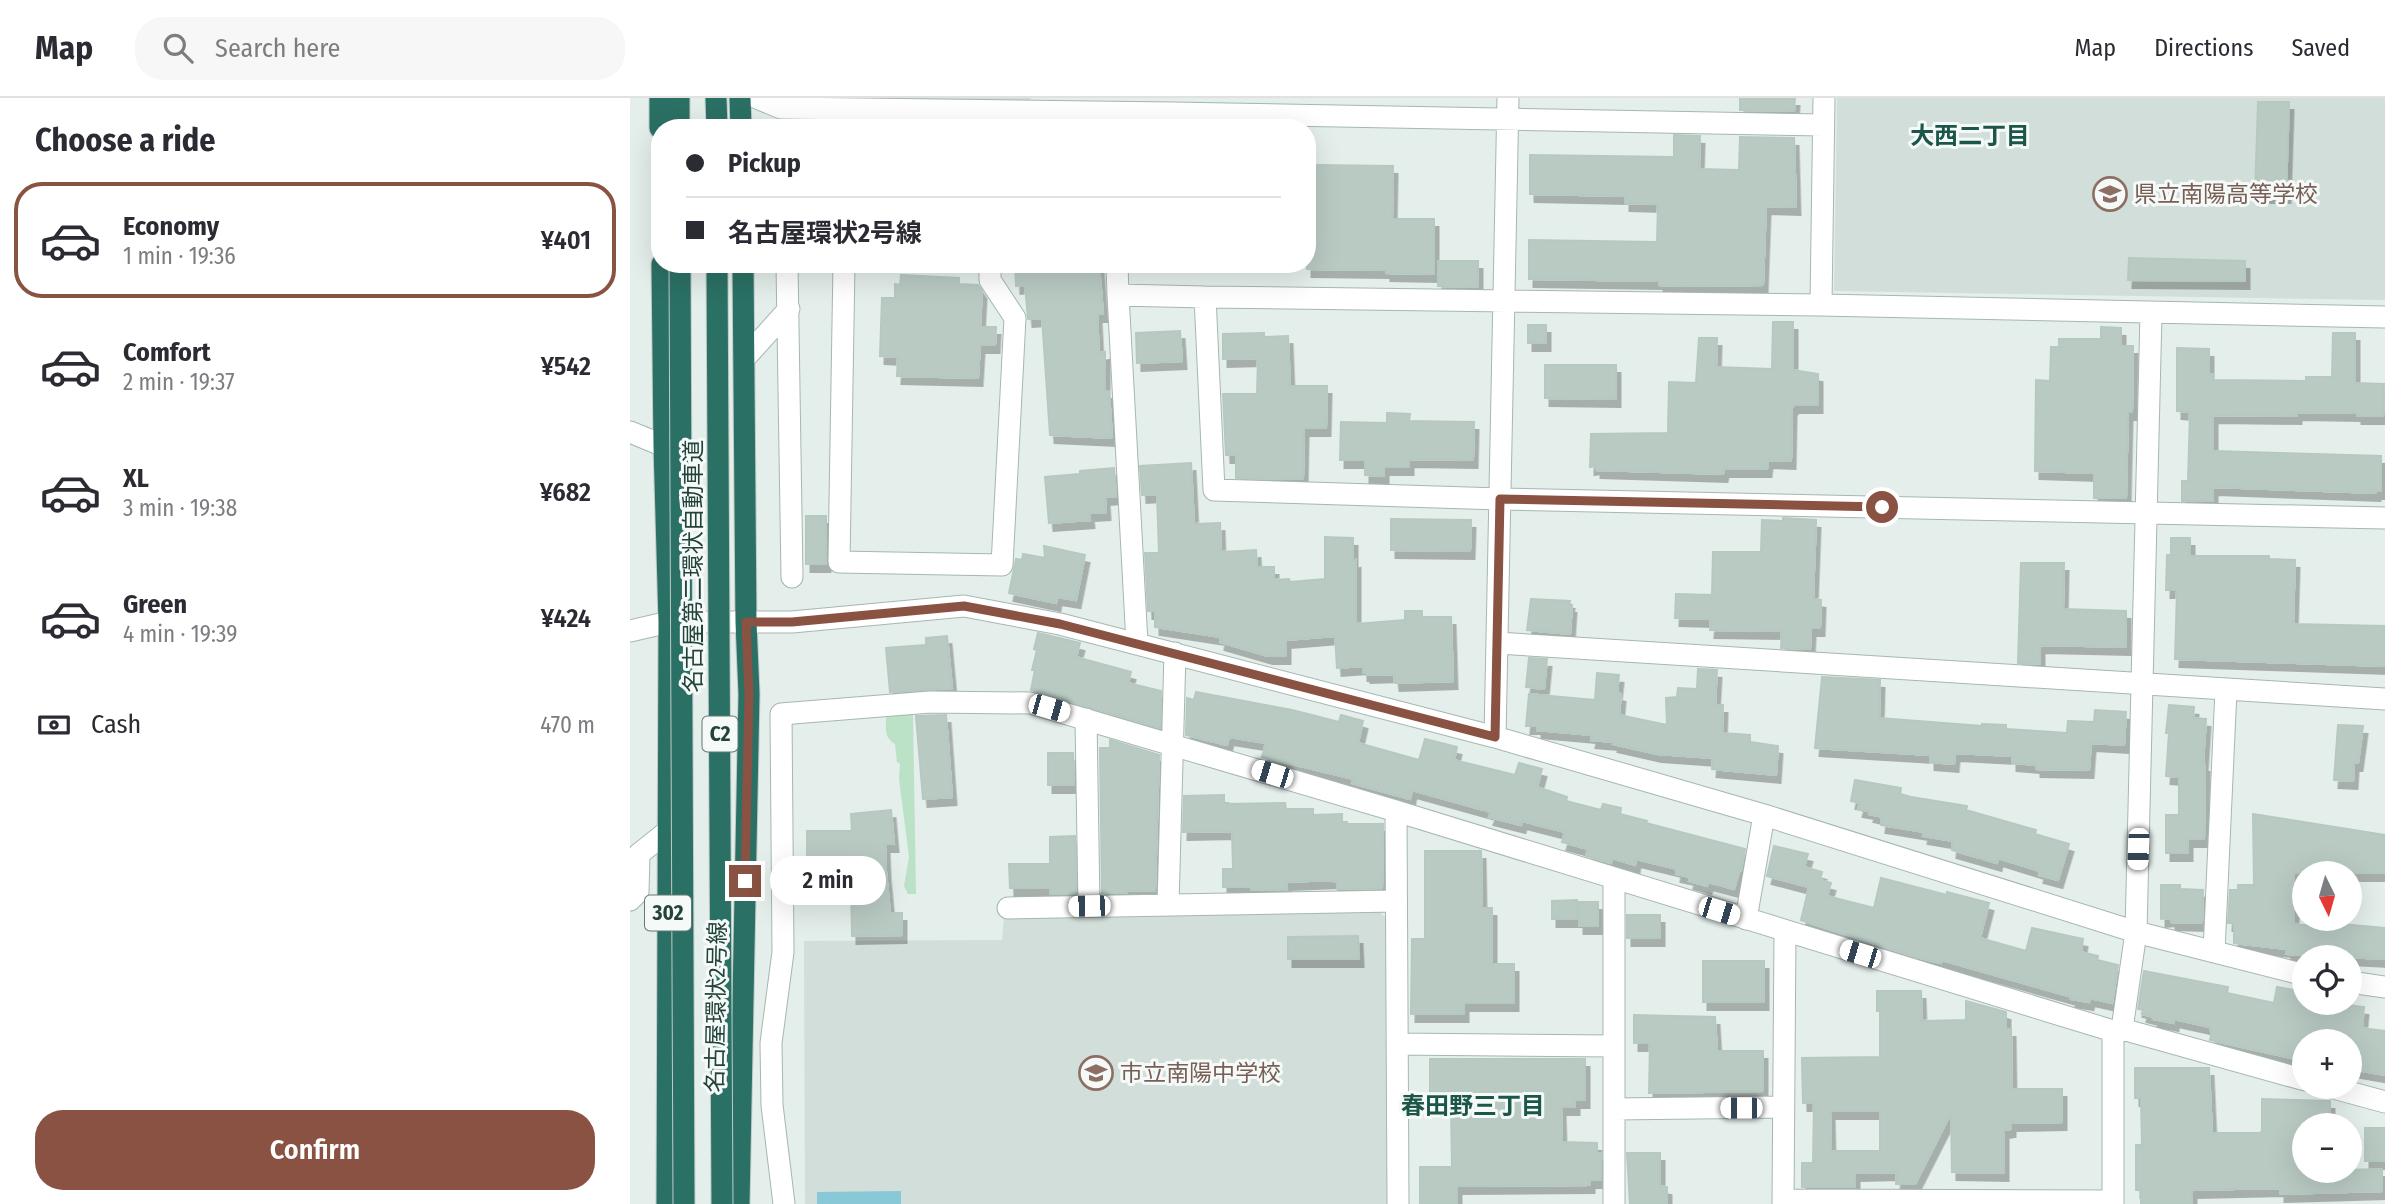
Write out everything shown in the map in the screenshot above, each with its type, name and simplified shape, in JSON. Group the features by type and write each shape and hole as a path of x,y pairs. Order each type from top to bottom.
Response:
{"highway":[{"path":"660,98 660,119"},
{"path":"679,98 679,119"},
{"path":"716,98 717,119"},
{"path":"740,98 741,119"},
{"name":"名古屋環状2号線","path":"662,273 669,622 667,1204"},
{"name":"名古屋第二環状自動車道","path":"680,273 684,1204"},
{"name":"名古屋第二環状自動車道","path":"717,273 722,1204"},
{"name":"名古屋環状2号線","path":"739,1204 749,694 743,273"},
{"path":"715,1204 741,1121"}],"street":[{"path":"757,98 781,111 983,119 1111,112 1507,108 1824,125"},
{"path":"1821,305 1824,98"},
{"path":"1495,737 1507,108"},
{"path":"787,273 792,577"},
{"path":"844,273 839,562 1002,565 1015,318 990,280 990,273"},
{"path":"1117,273 1136,643"},
{"path":"1118,295 1821,305 2385,317"},
{"path":"1205,297 1214,490 1500,499 2385,518"},
{"path":"744,359 789,309"},
{"path":"1785,931 1783,1202 2113,1203 2117,1030 2136,932 2151,313"},
{"path":"630,432 664,446"},
{"path":"630,632 669,622 792,622 964,606 1060,624 1495,737 1764,815 2136,932 2292,972"},
{"path":"1497,643 2385,699"},
{"path":"1168,905 1175,653"},
{"path":"2214,952 2226,690"},
{"path":"783,1204 772,1105 771,1043 783,952 781,714 930,702 1030,703 2117,1030 2292,1077"},
{"path":"1086,719 1089,906"},
{"path":"1396,811 1398,1204"},
{"path":"1746,919 1764,815"},
{"path":"630,900 638,892 639,854 669,830"},
{"path":"1614,879 1614,1204"},
{"path":"1008,908 1396,901"},
{"path":"2362,984 2385,988"},
{"path":"742,1014 771,1043"},
{"path":"1397,1045 1614,1046"},
{"path":"2362,1096 2385,1102"},
{"path":"741,1121 772,1105"},
{"path":"1614,1109 1783,1107"}],"shaded area":[{"path":"893,98 1031,98 1030,102"},
{"name":"県立南陽高等学校","path":"1837,98 2385,98 2385,300 1834,291"},
{"name":"市立南陽中学校","path":"1378,910 1387,919 1388,1204 805,1204 804,941 1002,940 1004,916"}],"green space":[{"path":"888,715 913,715 916,894 908,894 904,886 909,857 899,779 900,764 897,762 895,744 887,736 886,729"}],"water":[{"path":"901,1191 901,1204 817,1204 817,1192"}],"building":[{"path":"1740,98 1795,98 1794,111 1740,110"},
{"path":"2258,102 2289,102 2286,195 2255,195"},
{"path":"1674,135 1700,136 1699,169 1739,170 1740,137 1794,138 1796,207 1766,206 1763,285 1683,286 1659,285 1659,281 1529,279 1529,240 1657,242 1658,204 1625,203 1625,196 1530,194 1530,155 1674,157"},
{"path":"1393,166 1392,219 1434,219 1434,274 1316,269 1317,167"},
{"path":"2129,258 2245,261 2245,281 2128,280"},
{"path":"1438,261 1478,261 1478,287 1438,286"},
{"path":"1015,273 1100,273 1103,314 1097,314 1099,353 1105,352 1105,391 1109,391 1112,438 1050,435 1042,318 1028,319 1025,285 1016,286"},
{"path":"901,275 959,278 959,284 978,285 982,291 980,327 996,327 995,345 980,345 978,378 897,376 898,357 880,356 882,298 895,298 895,284 900,285"},
{"path":"1773,322 1793,322 1793,370 1818,374 1818,405 1794,405 1792,408 1791,461 1768,460 1767,469 1724,469 1723,474 1596,470 1596,466 1590,467 1591,434 1668,433 1669,382 1696,383 1699,338 1717,338 1716,367 1772,369"},
{"path":"1528,325 1546,325 1546,343 1528,343"},
{"path":"2101,327 2121,328 2121,346 2133,346 2126,498 2094,498 2094,473 2035,471 2036,380 2050,381 2051,347 2059,347 2059,339 2101,339"},
{"path":"1180,331 1182,361 1137,363 1136,333"},
{"path":"1264,333 1264,337 1288,336 1290,386 1327,386 1326,428 1304,428 1303,479 1236,478 1236,455 1226,455 1223,394 1257,394 1258,358 1223,359 1223,334"},
{"path":"2333,333 2355,333 2355,383 2384,384 2383,416 2297,412 2297,416 2213,415 2213,451 2381,456 2381,491 2376,493 2213,487 2213,501 2182,501 2182,481 2188,481 2190,412 2177,411 2177,348 2209,349 2209,374 2213,374 2213,380 2306,381 2306,377 2332,377"},
{"path":"1545,365 1616,365 1616,399 1545,398"},
{"path":"1387,413 1410,414 1409,421 1474,422 1473,460 1409,459 1409,467 1384,467 1384,476 1365,475 1365,460 1340,460 1341,422 1387,423"},
{"path":"1191,463 1194,524 1220,523 1221,552 1256,550 1257,567 1274,567 1274,580 1289,579 1290,582 1325,579 1325,537 1353,538 1353,561 1356,560 1356,624 1405,620 1405,611 1422,611 1422,617 1451,617 1453,681 1395,683 1394,674 1366,675 1363,673 1363,666 1337,668 1335,636 1286,640 1286,656 1268,656 1220,642 1221,637 1155,627 1155,611 1148,611 1145,553 1159,553 1157,494 1142,495 1140,466"},
{"path":"1114,468 1116,496 1105,497 1106,512 1089,513 1090,520 1049,523 1045,477"},
{"path":"806,516 826,516 826,564 806,564"},
{"path":"1783,518 1816,520 1813,599 1821,600 1820,628 1811,628 1810,649 1781,648 1782,631 1710,630 1711,619 1675,618 1676,594 1712,595 1713,552 1761,552 1762,520 1783,521"},
{"path":"1391,519 1471,520 1470,551 1391,550"},
{"path":"2171,538 2190,538 2190,556 2269,556 2269,559 2295,560 2293,624 2385,626 2385,666 2175,659 2177,590 2166,590 2167,555 2171,555"},
{"path":"1044,546 1085,555 1076,600 1057,597 1056,603 1009,593 1016,559 1022,560 1023,554 1045,558"},
{"path":"2021,563 2064,563 2063,609 2126,611 2126,647 2040,645 2040,664 2018,663"},
{"path":"1531,599 1570,601 1570,634 1527,630"},
{"path":"1038,633 1080,643 1076,657 1131,672 1128,683 1161,691 1160,728 1031,690"},
{"path":"947,636 952,688 890,692 886,648 926,645 926,638"},
{"path":"1529,658 1547,659 1544,689 1526,687"},
{"path":"1698,669 1717,670 1715,705 1723,705 1722,733 1750,735 1750,742 1778,746 1776,775 1712,769 1713,758 1657,754 1613,744 1614,742 1591,740 1592,735 1537,730 1537,726 1526,726 1529,694 1595,700 1597,673 1619,675 1619,715 1667,725 1666,698 1677,697 1678,688 1697,689"},
{"path":"1822,677 1880,680 1879,718 1982,726 2006,725 2006,729 2067,733 2068,721 2094,722 2095,710 2126,712 2124,745 2091,743 2089,770 2036,769 2036,765 2012,763 2012,756 1955,753 1954,764 1930,762 1930,755 1815,748"},
{"path":"1196,692 1339,722 1341,715 1363,721 1358,743 1419,760 1425,739 1457,747 1454,760 1515,775 1519,763 1542,769 1537,787 1567,797 1566,801 1601,810 1603,804 1621,808 1620,814 1647,821 1646,823 1745,849 1741,870 1734,889 1708,882 1707,886 1689,881 1690,877 1676,874 1677,869 1636,859 1635,865 1612,858 1611,863 1586,856 1588,849 1562,842 1565,832 1522,821 1521,825 1489,817 1491,812 1412,790 1410,799 1352,783 1354,779 1262,757 1266,743 1229,737 1227,745 1186,735 1187,698 1194,700"},
{"path":"2169,705 2194,707 2193,718 2206,719 2203,764 2204,839 2188,839 2188,853 2166,853 2166,815 2179,815 2179,777 2166,776"},
{"path":"946,715 952,797 923,799 916,716"},
{"path":"2338,725 2363,726 2358,763 2354,763 2353,781 2334,780"},
{"path":"1110,740 1159,755 1155,891 1102,893 1100,748 1110,748"},
{"path":"1048,753 1073,753 1074,785 1048,785"},
{"path":"1855,780 1901,788 1900,794 1911,797 1967,806 1966,810 2036,830 2035,834 2069,844 2058,880 2039,875 2040,871 1998,858 1997,863 1952,850 1953,841 1923,836 1924,832 1881,825 1882,817 1858,809 1860,803 1851,801"},
{"path":"1224,795 1224,804 1285,803 1286,809 1313,809 1313,815 1342,814 1342,822 1347,824 1383,824 1382,888 1337,889 1337,882 1334,880 1286,882 1287,890 1223,887 1223,869 1233,869 1232,831 1183,832 1184,796"},
{"path":"891,810 894,844 885,844 886,871 890,913 902,913 902,935 852,936 851,885 807,885 807,831 852,831 851,814"},
{"path":"2253,814 2385,835 2385,873 2362,873 2362,861 2292,861 2292,931 2362,931 2362,926 2385,928 2385,959 2362,958 2362,945 2292,945 2292,954 2286,954 2287,949 2234,943 2234,923 2228,923 2230,890 2238,890 2238,885 2254,885"},
{"path":"1075,836 1076,894 1050,894 1050,888 1010,888 1009,864 1050,864 1050,837"},
{"path":"1774,846 1808,854 1804,867 1822,872 1820,880 1831,883 1827,896 1874,908 1881,878 1989,903 1980,938 2026,951 2032,928 2083,939 2081,952 2098,956 2097,960 2118,965 2112,1003 2090,998 2089,1002 2071,999 2072,997 1942,960 1941,963 1916,957 1801,920 1809,887 1767,876"},
{"path":"1425,851 1481,851 1482,908 1492,908 1492,964 1514,964 1514,1003 1464,1003 1464,1014 1411,1014 1412,939 1425,939"},
{"path":"2161,885 2180,885 2180,889 2203,890 2202,923 2161,919"},
{"path":"1577,900 1577,919 1552,919 1552,901"},
{"path":"1579,902 1598,902 1598,926 1579,926"},
{"path":"1627,915 1660,915 1660,938 1627,938"},
{"path":"1358,936 1359,959 1288,959 1288,937"},
{"path":"1703,961 1764,961 1764,1002 1703,1002"},
{"path":"2144,971 2228,987 2227,993 2274,1003 2277,987 2292,990 2292,1015 2362,1015 2364,1007 2362,1028 2385,1031 2385,1075 2362,1071 2362,1029 2292,1029 2292,1058 2210,1040 2210,1027 2174,1019 2174,1023 2153,1019 2154,1017 2142,1014 2143,1010 2138,1009"},
{"path":"1877,991 1921,991 1922,1021 1966,1020 1966,1001 2006,1012 2006,1029 2011,1029 2012,1089 2062,1089 2062,1122 2011,1123 2011,1129 2004,1130 2004,1173 1952,1172 1951,1113 1915,1184 1896,1184 1897,1172 1855,1173 1855,1187 1802,1187 1802,1163 1813,1163 1814,1103 1803,1103 1802,1058 1880,1057 1880,1011 1877,1011","holes":["1830,1111 1880,1111 1880,1151 1831,1151"]},
{"path":"1634,1015 1715,1017 1717,1051 1763,1051 1763,1091 1649,1093 1650,1043 1634,1043"},
{"path":"1430,1059 1585,1059 1585,1100 1575,1100 1575,1107 1561,1107 1562,1142 1597,1143 1597,1153 1601,1153 1601,1180 1590,1180 1590,1185 1457,1186 1457,1204 1420,1204 1420,1167 1452,1167 1451,1107 1439,1107 1439,1103 1430,1103"},
{"path":"2135,1068 2209,1068 2212,1133 2260,1133 2262,1099 2330,1101 2330,1113 2292,1113 2292,1183 2362,1183 2362,1170 2382,1169 2382,1191 2280,1194 2280,1188 2192,1190 2192,1204 2141,1204 2141,1190 2136,1190 2136,1145 2142,1145 2141,1098 2135,1098"},
{"path":"2365,1128 2385,1128 2385,1161 2365,1161"},
{"path":"1627,1153 1660,1153 1660,1186 1667,1187 1667,1204 1630,1204"}],"place":[{"name":"県立南陽高等学校","path":"2110,194"},
{"name":"市立南陽中学校","path":"1096,1073"}],"district":[{"name":"大西二丁目","path":"1970,136"},
{"name":"春田野三丁目","path":"1473,1106"}],"route":[{"path":"745,881 749,694 746,622 792,622 964,606 1060,624 1495,737 1500,499 1882,507"}]}
